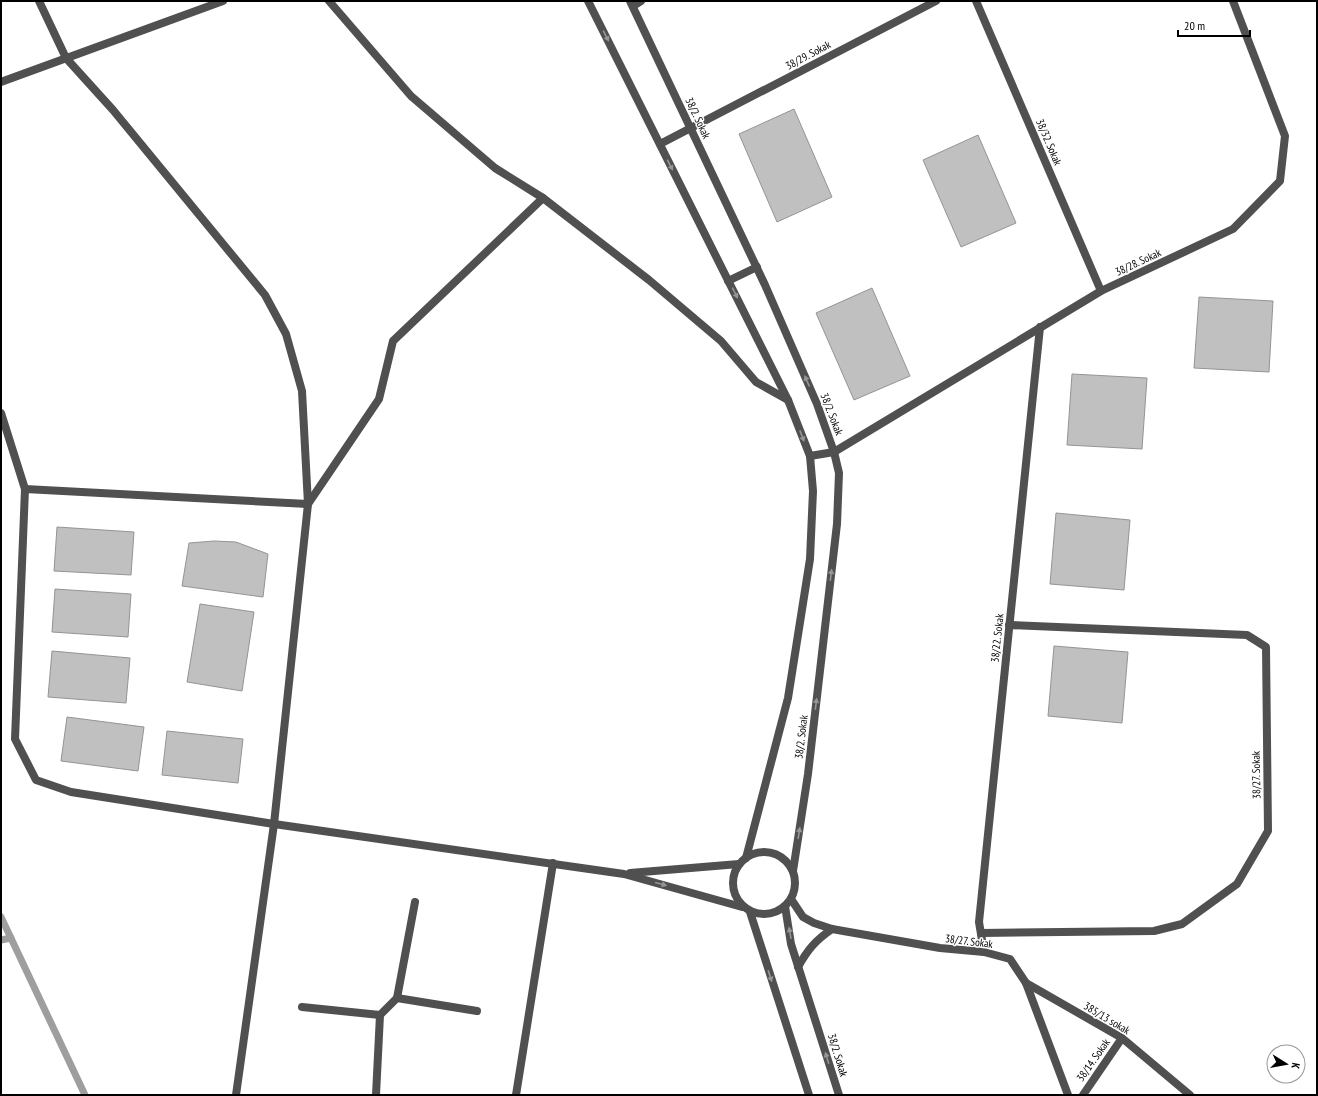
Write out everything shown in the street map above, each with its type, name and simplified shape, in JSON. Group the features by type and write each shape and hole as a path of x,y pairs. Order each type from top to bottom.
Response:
{"street":[{"path":"39,1 66,58 118,116 264,295 286,334 302,391 308,504 274,824 236,1095"},
{"path":"1,82 223,1"},
{"path":"329,1 411,96 495,168 543,198 649,280 721,341 756,382 788,400"},
{"name":"38/2. Sokak","path":"588,1 788,400 810,456 813,492 810,559 788,698 746,858"},
{"path":"631,3 641,1"},
{"name":"38/29. Sokak","path":"660,144 936,1"},
{"name":"38/32. Sokak","path":"976,1 1101,291"},
{"name":"38/28. Sokak","path":"834,452 1101,291 1233,229 1280,181 1285,136 1233,1"},
{"name":"38/2. Sokak","path":"631,3 757,267 817,404 834,452 839,473 837,524 808,774 793,872"},
{"path":"308,504 379,399 393,341 543,198"},
{"path":"728,281 757,267"},
{"name":"38/22. Sokak","path":"984,952 979,922 1040,327"},
{"path":"1,413 25,489 15,739 36,780 71,792 274,824 624,874 742,906"},
{"path":"810,456 834,452"},
{"path":"25,489 308,504"},
{"name":"38/27. Sokak","path":"981,933 1154,931 1182,924 1237,884 1268,831 1266,647 1247,635 1009,625"},
{"path":"754,853 772,853 781,857 793,872 795,881 794,890 785,906 777,912 759,915 750,912 736,899 732,881 734,872 739,864 754,853"},
{"path":"516,1095 553,863"},
{"path":"624,874 739,864"},
{"name":"38/27. Sokak","path":"790,899 803,917 814,923 832,928 940,948 984,952 1010,959 1026,983 1068,1095"},
{"path":"376,1095 380,1015 397,998 415,902"},
{"name":"38/2. Sokak","path":"785,906 798,967 839,1095"},
{"path":"750,912 809,1095"},
{"path":"798,967 810,947 832,928"},
{"name":"385/13 sokak","path":"1026,983 1122,1038 1190,1095"},
{"path":"397,998 477,1010"},
{"path":"302,1008 380,1015"},
{"name":"38/14. Sokak","path":"1083,1095 1122,1038"}],"building":[{"path":"794,109 832,197 777,222 739,134"},
{"path":"978,135 1016,223 961,247 923,160"},
{"path":"872,288 910,376 854,400 816,313"},
{"path":"1199,297 1273,301 1269,372 1194,368"},
{"path":"1072,374 1147,378 1142,449 1067,445"},
{"path":"1056,513 1130,520 1124,590 1050,584"},
{"path":"57,527 134,532 131,575 54,571"},
{"path":"214,541 236,542 268,554 263,597 182,586 189,543"},
{"path":"55,589 131,594 128,637 52,632"},
{"path":"200,604 254,612 242,691 187,682"},
{"path":"1054,646 1128,652 1122,723 1048,716"},
{"path":"52,651 130,658 126,703 48,697"},
{"path":"67,717 144,727 138,771 61,761"},
{"path":"167,731 243,739 238,783 162,775"}],"waterway":[{"path":"1,917 85,1095"},
{"path":"1,940 11,938"}]}
